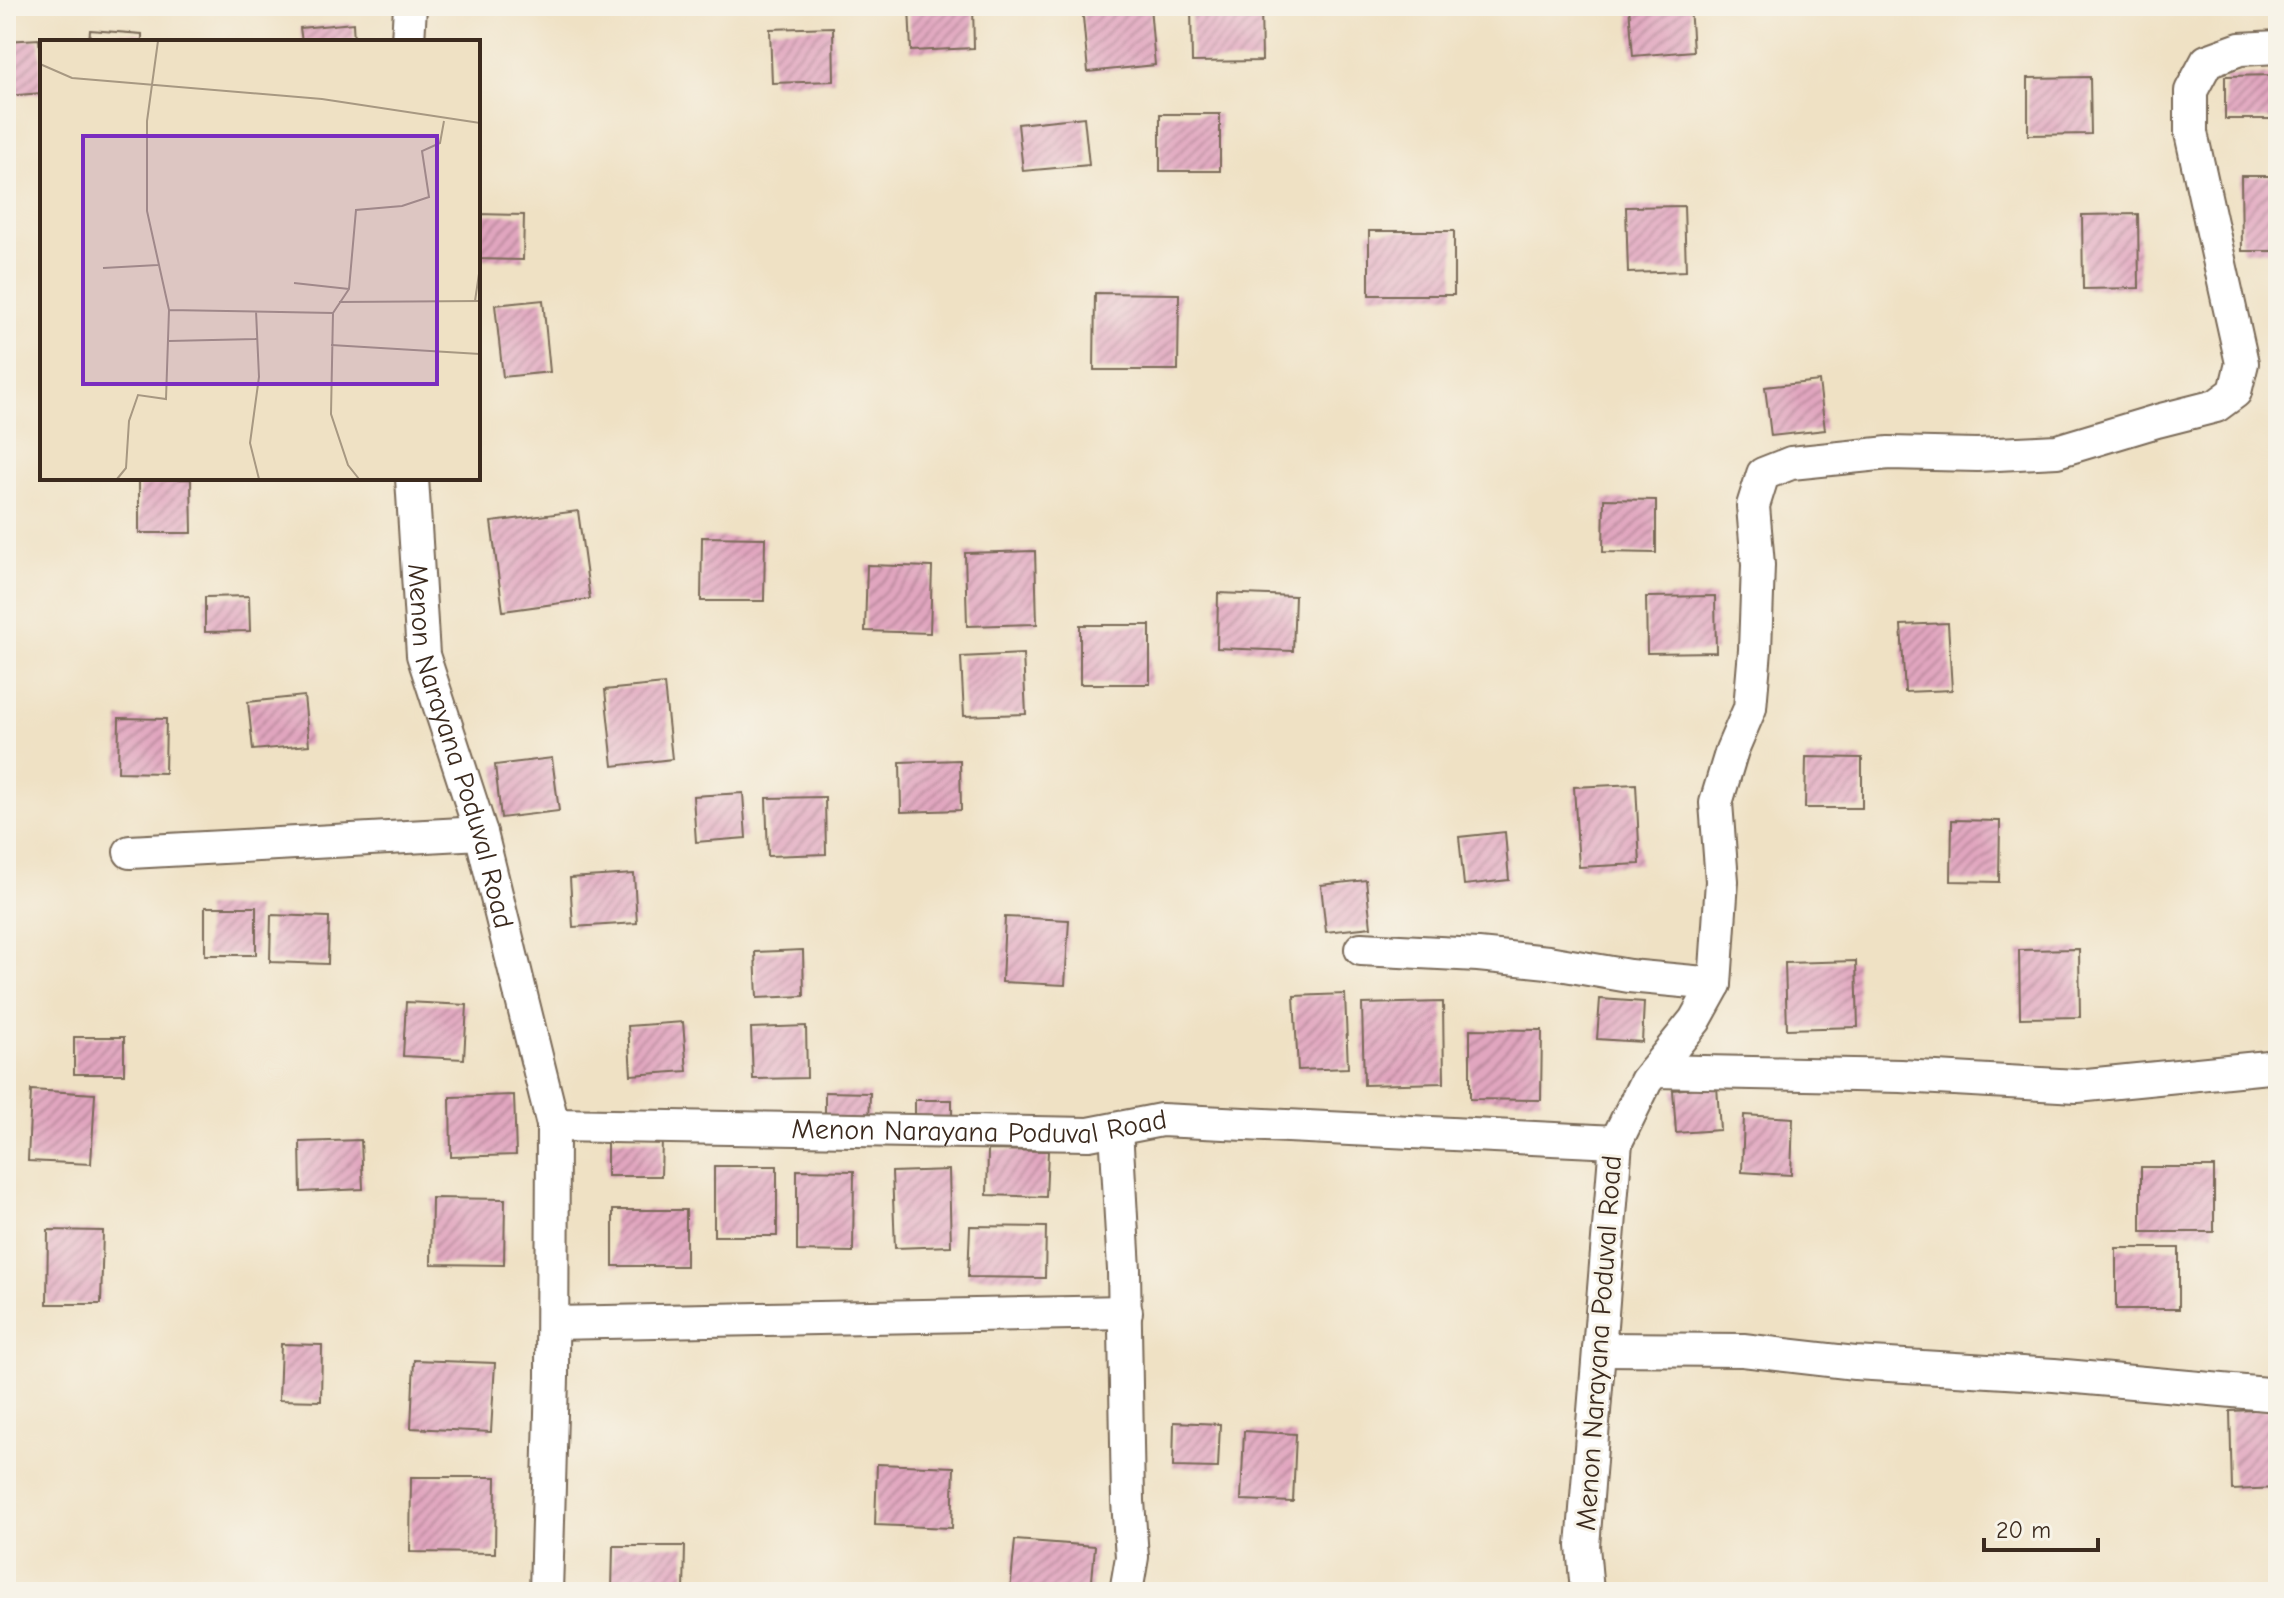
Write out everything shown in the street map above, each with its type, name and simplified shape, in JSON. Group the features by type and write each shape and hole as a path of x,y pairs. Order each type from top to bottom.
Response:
{"street":[{"path":"408,40 410,6"},
{"path":"1616,1142 1646,1081 1695,1020 1715,984 1722,881 1716,803 1732,750 1750,708 1758,565 1753,506 1763,474 1791,463 1889,453 1977,455 2057,451 2216,406 2235,392 2242,363 2191,133 2191,91 2207,61 2240,49 2278,47"},
{"name":"Menon Narayana Poduval Road","path":"412,480 423,655 481,833 553,1125 1089,1134 1161,1120 1616,1142 1583,1546 1587,1592"},
{"path":"130,852 481,833"},
{"path":"1361,949 1492,956 1629,976 1715,984"},
{"path":"1654,1071 1901,1076 2077,1086 2278,1066"},
{"path":"546,1592 553,1323 553,1125"},
{"path":"1116,1129 1126,1312 1128,1501 1132,1557 1126,1592"},
{"path":"553,1323 1126,1312"},
{"path":"1599,1349 1743,1350 1855,1363 2054,1375 2278,1395"}],"building":[{"path":"909,6 973,6 974,48 911,51"},
{"path":"1082,6 1150,6 1155,65 1088,72"},
{"path":"1191,6 1261,6 1262,61 1192,62"},
{"path":"1629,6 1690,6 1693,51 1633,56"},
{"path":"353,23 354,40 302,40 300,28"},
{"path":"833,27 834,81 772,83 770,29"},
{"path":"90,30 142,34 142,40 89,40"},
{"path":"39,39 40,93 6,96 6,41"},
{"path":"2278,75 2278,119 2225,119 2225,76"},
{"path":"2090,77 2091,134 2028,135 2028,78"},
{"path":"1160,114 1220,114 1220,171 1160,171"},
{"path":"1084,117 1089,165 1023,171 1018,124"},
{"path":"2241,176 2278,176 2278,251 2242,251"},
{"path":"1684,206 1686,271 1628,273 1626,207"},
{"path":"480,214 524,215 523,260 480,259"},
{"path":"2138,214 2139,288 2083,289 2082,215"},
{"path":"1369,231 1454,231 1454,295 1369,295"},
{"path":"1095,293 1179,294 1178,370 1094,370"},
{"path":"543,300 550,372 503,377 495,305"},
{"path":"1819,381 1825,430 1771,436 1765,387"},
{"path":"139,480 191,480 192,533 139,533"},
{"path":"1604,499 1656,500 1656,553 1603,552"},
{"path":"578,511 590,599 503,611 491,522"},
{"path":"702,537 765,538 764,601 701,601"},
{"path":"1035,551 1037,624 967,626 965,553"},
{"path":"867,565 932,567 930,633 865,631"},
{"path":"1218,593 1295,596 1293,651 1217,648"},
{"path":"249,596 250,631 205,632 205,597"},
{"path":"1715,596 1716,652 1647,653 1646,597"},
{"path":"1948,623 1952,690 1905,692 1901,625"},
{"path":"1080,625 1150,625 1150,684 1080,684"},
{"path":"1023,654 1026,714 964,716 961,657"},
{"path":"664,684 672,759 613,766 605,690"},
{"path":"304,696 309,745 253,750 248,702"},
{"path":"119,718 166,719 165,773 118,772"},
{"path":"1806,757 1862,758 1862,808 1805,808"},
{"path":"552,758 559,811 501,818 495,765"},
{"path":"960,760 961,810 901,812 900,762"},
{"path":"1636,784 1640,864 1579,867 1574,787"},
{"path":"743,793 746,838 696,842 693,796"},
{"path":"825,797 826,854 768,856 766,798"},
{"path":"1952,820 2000,821 1999,882 1951,881"},
{"path":"1505,832 1509,880 1464,885 1459,837"},
{"path":"634,874 637,923 573,927 570,878"},
{"path":"1366,880 1371,927 1326,932 1321,885"},
{"path":"205,907 256,907 256,955 205,955"},
{"path":"271,915 329,917 328,964 270,962"},
{"path":"1005,917 1069,920 1065,985 1002,982"},
{"path":"2079,949 2080,1017 2020,1018 2019,950"},
{"path":"803,950 804,996 757,998 755,952"},
{"path":"1856,961 1858,1027 1787,1029 1785,963"},
{"path":"1345,994 1348,1068 1298,1070 1294,996"},
{"path":"1600,999 1644,1002 1642,1042 1597,1039"},
{"path":"406,1002 467,1005 464,1059 403,1056"},
{"path":"1443,1002 1444,1083 1364,1085 1362,1004"},
{"path":"683,1022 687,1071 631,1075 628,1026"},
{"path":"806,1026 807,1078 753,1079 751,1028"},
{"path":"1470,1029 1542,1030 1541,1100 1470,1099"},
{"path":"74,1037 124,1037 124,1074 74,1074"},
{"path":"1717,1086 1720,1130 1676,1133 1673,1090"},
{"path":"31,1090 95,1094 91,1164 28,1161"},
{"path":"825,1092 870,1093 869,1124 825,1123"},
{"path":"514,1095 516,1155 451,1157 450,1097"},
{"path":"915,1100 952,1100 952,1122 915,1122"},
{"path":"1744,1115 1793,1118 1791,1175 1742,1172"},
{"path":"607,1139 662,1140 661,1176 607,1176"},
{"path":"361,1140 363,1189 301,1192 300,1142"},
{"path":"988,1150 1048,1151 1046,1197 987,1195"},
{"path":"714,1166 777,1166 777,1236 714,1236"},
{"path":"2141,1167 2214,1167 2214,1232 2141,1232"},
{"path":"797,1170 854,1171 853,1252 797,1251"},
{"path":"949,1170 951,1246 895,1248 892,1172"},
{"path":"432,1198 505,1199 504,1265 431,1264"},
{"path":"613,1210 686,1210 686,1266 613,1266"},
{"path":"970,1226 1046,1227 1045,1278 968,1277"},
{"path":"48,1230 103,1231 101,1304 47,1304"},
{"path":"2116,1248 2179,1248 2179,1309 2116,1309"},
{"path":"281,1344 322,1345 321,1401 279,1400"},
{"path":"414,1360 495,1363 491,1432 411,1428"},
{"path":"2278,1409 2278,1488 2232,1490 2230,1411"},
{"path":"1174,1422 1220,1424 1218,1468 1173,1467"},
{"path":"1244,1431 1296,1434 1293,1502 1241,1500"},
{"path":"877,1464 954,1467 952,1528 875,1525"},
{"path":"411,1477 496,1477 495,1553 410,1552"},
{"path":"1015,1540 1095,1546 1091,1592 1010,1592"},
{"path":"613,1546 685,1546 684,1592 612,1592"}]}
